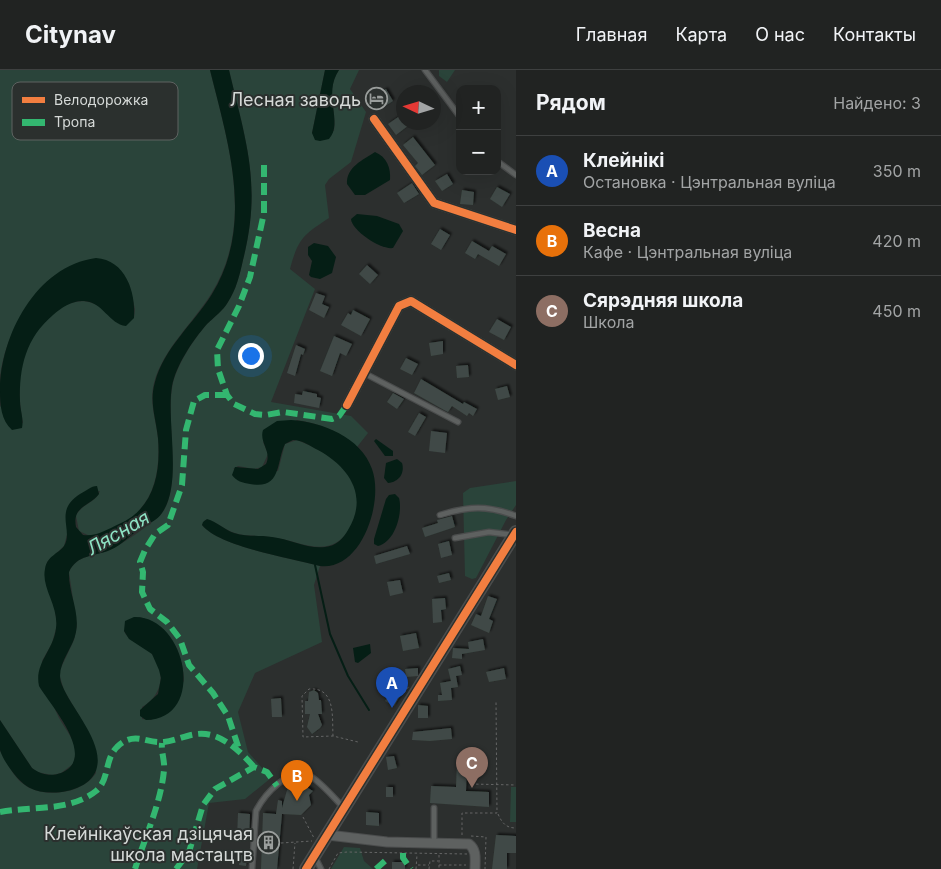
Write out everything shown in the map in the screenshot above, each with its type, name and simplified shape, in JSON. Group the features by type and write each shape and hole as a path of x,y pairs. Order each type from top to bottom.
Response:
{"street":[{"path":"374,119 434,203 516,230"},
{"path":"347,405 399,306 411,301 516,365"},
{"path":"306,869 515,533"},
{"path":"328,836 387,842 470,844 474,847 475,867"}],"lane":[{"path":"425,70 456,112"},
{"path":"501,164 516,175"},
{"path":"364,373 458,422"},
{"path":"440,515 463,508 480,507 516,516"},
{"path":"455,538 489,532 515,533"},
{"path":"252,869 256,811 286,778 294,775 310,776 345,809"},
{"path":"434,808 434,843"},
{"path":"315,856 321,869"}],"path":[{"path":"333,736 331,703 328,695 322,691 309,689 302,696 303,737 333,736 358,742"},
{"path":"496,700 498,813 502,822 509,828 516,828"},
{"path":"471,784 516,785"},
{"path":"462,836 462,813 498,813"},
{"path":"281,843 316,841 303,817"},
{"path":"293,869 295,842"},
{"path":"329,869 338,853 475,854"},
{"path":"416,853 416,869"},
{"path":"429,869 430,861 439,861"},
{"path":"416,865 430,865"},
{"path":"439,865 475,867"}],"shaded area":[{"path":"0,70 210,70 230,154 234,183 235,212 232,240 224,267 211,294 171,348 158,371 154,383 153,404 158,439 158,458 152,490 145,503 123,524 90,536 79,531 76,516 100,491 77,496 64,546 47,562 46,584 54,604 57,625 52,643 42,661 53,704 72,740 75,751 73,764 61,773 52,775 37,772 32,768 0,720 0,405 9,426 23,423 19,392 22,361 31,340 48,318 69,304 80,301 96,304 116,322 134,318 135,309 129,284 55,275 26,308 18,321 7,347 0,376"},
{"path":"229,70 325,70 312,133 334,131 332,93 335,78 339,70 359,70 350,89 366,112 351,162 329,179 325,185 329,218 307,234 299,244 293,259 290,269 315,289 271,402 351,416 368,433 357,447 329,429 314,423 297,420 263,442 268,454 262,467 254,469 238,466 233,469 278,471 285,444 297,440 325,453 348,473 353,481 357,496 354,519 342,538 324,547 270,537 237,534 209,520 205,520 202,525 211,533 240,546 320,566 314,585 322,642 255,673 238,712 248,752 271,778 245,799 209,803 197,869 0,869 0,751 18,780 40,792 51,793 72,790 82,786 96,773 88,731 64,690 60,677 60,670 74,640 77,626 69,572 72,566 81,559 110,550 130,538 147,526 164,510 172,483 171,398 173,383 179,367 192,344 207,324 224,308 231,297 239,276 249,233 251,209 250,164","holes":["139,617 149,620 166,633 172,642 181,661 184,681 151,720 142,719 142,707 155,696 159,688 160,673 158,665 148,650 131,640 124,631"]},
{"path":"439,70 455,70 447,82 439,76"},
{"path":"516,481 516,505 506,520 476,578 472,579 465,576 463,493 470,488"},
{"path":"511,787 516,787 516,822 510,822"},
{"path":"344,847 360,848 364,861 373,869 331,869"}],"water":[{"name":"Лясная","path":"210,70 229,70 250,164 251,209 249,233 242,265 231,297 224,308 196,337 181,361 174,378 171,401 172,486 162,513 155,520 114,548 81,559 72,566 69,572 77,624 74,639 60,671 60,678 66,694 91,736 98,757 97,767 87,782 79,787 69,791 38,791 21,781 4,760 0,750 0,720 35,770 53,775 61,773 71,766 75,756 73,744 61,718 39,686 38,678 39,670 52,643 56,628 55,612 45,583 46,565 50,558 64,546 67,534 66,514 68,507 72,500 80,494 97,486 99,494 76,515 76,527 83,535 97,534 119,524 131,517 148,499 156,477 159,451 153,403 155,382 159,370 172,347 212,294 225,267 232,240 235,212 234,183 230,154"},
{"path":"325,70 339,70 334,79 332,89 333,132 329,139 320,141 315,140 312,133"},
{"path":"375,152 383,157 387,163 390,171 390,180 365,195 355,195 347,184 349,173 356,165"},
{"path":"357,214 377,216 399,224 403,231 393,248 375,243 356,229 351,219"},
{"path":"314,243 328,246 336,257 332,273 320,279 309,275 312,261 308,255 308,247"},
{"path":"96,258 114,264 127,279 133,298 134,318 126,326 120,324 96,305 84,301 68,305 53,315 36,333 26,354 20,388 22,428 12,430 3,417 0,391 7,348 15,327 39,289 56,274 75,264"},
{"path":"291,420 315,424 339,433 359,448 367,458 372,469 375,483 375,498 372,515 366,531 358,546 348,557 335,565 320,566 240,546 211,533 202,525 207,519 231,532 272,537 318,547 325,547 339,542 348,530 354,517 357,506 356,494 347,474 339,465 318,450 296,440 285,444 276,473 268,483 260,485 245,483 232,475 235,467 258,469 266,464 267,455 262,435 263,430 277,421"},
{"path":"376,439 393,451 393,456 385,456 374,441"},
{"path":"397,459 402,463 402,473 398,479 388,483 384,478 386,463"},
{"path":"395,494 399,498 400,504 399,519 389,539 378,546 374,544 374,539 386,499 389,495"},
{"path":"134,617 152,621 167,632 177,648 183,667 183,686 178,703 165,715 146,720 140,716 140,710 158,694 161,678 152,654 129,639 124,631 125,621"},
{"path":"370,644 371,653 358,663 355,662 353,648"}],"building":[{"path":"386,89 393,101 382,108 375,96"},
{"path":"396,118 396,130 403,130 396,135 388,124"},
{"path":"413,137 435,165 422,175 415,166 418,163 403,145"},
{"path":"447,174 453,184 442,191 435,181"},
{"path":"412,183 419,194 404,203 397,193"},
{"path":"497,187 510,194 502,207 490,199"},
{"path":"462,190 474,192 473,205 460,204"},
{"path":"440,229 450,235 441,250 431,244"},
{"path":"472,241 489,251 492,246 506,254 499,266 478,254 475,259 465,253"},
{"path":"367,265 378,275 370,284 359,274"},
{"path":"316,293 325,296 322,304 329,307 324,318 309,310"},
{"path":"353,310 370,319 361,336 341,325 348,313 351,315"},
{"path":"497,319 511,327 504,340 489,332"},
{"path":"334,336 352,344 346,356 340,353 332,376 320,371"},
{"path":"443,341 443,354 431,356 429,343"},
{"path":"296,345 305,349 303,355 301,354 295,376 287,373"},
{"path":"406,358 418,364 412,375 400,369"},
{"path":"468,365 469,377 457,378 456,366"},
{"path":"421,379 463,404 464,402 477,409 473,416 469,413 467,416 452,406 448,412 414,393"},
{"path":"507,386 510,397 498,400 495,389"},
{"path":"303,391 317,394 317,397 321,398 319,408 294,403 295,394 302,395"},
{"path":"393,393 404,399 397,409 387,402"},
{"path":"419,413 426,417 415,436 408,432"},
{"path":"431,431 447,433 445,453 429,451"},
{"path":"452,516 455,527 425,537 422,528 438,523 437,520"},
{"path":"449,541 452,555 441,558 438,544"},
{"path":"407,546 410,554 376,564 374,556"},
{"path":"449,573 451,580 439,583 437,576"},
{"path":"400,580 403,593 390,596 387,582"},
{"path":"488,596 497,599 489,619 493,621 489,633 471,625 476,614 481,616"},
{"path":"445,598 446,609 441,610 442,622 433,623 432,599"},
{"path":"416,633 419,648 403,651 400,636"},
{"path":"483,639 485,650 462,654 462,659 452,658 453,648 469,649 468,642"},
{"path":"460,666 462,675 456,676 458,687 451,688 452,700 438,701 438,695 442,695 440,683 451,681 448,669"},
{"path":"418,668 418,676 406,677 405,669"},
{"path":"504,668 506,679 489,682 486,672"},
{"path":"393,688 402,693 394,706 385,701"},
{"path":"314,690 318,693 319,700 321,700 322,714 318,714 322,725 312,734 307,727 310,714 305,714 305,701 308,701 309,692"},
{"path":"281,698 282,717 272,717 271,699"},
{"path":"418,705 428,706 428,718 418,718"},
{"path":"451,728 452,739 412,740 413,732"},
{"path":"394,756 397,768 388,770 386,757"},
{"path":"463,756 483,757 483,767 467,767 466,791 489,792 489,807 430,803 431,786 456,787 457,759 463,759"},
{"path":"303,785 313,791 309,795 311,805 301,815 282,814 277,869 261,869 263,813 276,814 278,800 282,801 282,808 287,790 291,786"},
{"path":"386,787 393,787 393,797 386,797"},
{"path":"366,812 379,813 379,826 366,825"},
{"path":"238,813 250,814 249,839 237,839"},
{"path":"496,835 516,836 516,853 507,853 507,869 492,869"},
{"path":"240,855 247,855 246,866 239,865"},
{"path":"392,862 405,862 405,869 392,869"}],"waterway":[{"path":"315,565 330,634 348,676 369,710"}],"marked path":[{"path":"264,165 264,213 250,277 239,306 217,350 218,369 227,395 234,404 255,414 266,415 283,412 332,419 339,416 347,405"},
{"path":"227,395 205,395 194,401 186,430 182,485 168,525 155,534 140,562 143,572 142,592 150,609 167,622 180,639 189,665 213,693 228,716 239,749"},
{"path":"0,812 50,807 86,798 96,791 103,781 113,752 129,739 135,738 164,742 197,734 206,734 222,739 243,755 254,767"},
{"path":"135,869 156,807 162,782 164,767 162,743"},
{"path":"176,869 189,852 203,805 215,789 254,767 267,772 277,786"},
{"path":"403,853 403,858 411,869"},
{"path":"376,869 386,860"}],"cycle path":[{"path":"374,119 434,203 516,230"},
{"path":"347,405 399,306 411,301 516,365"},
{"path":"306,869 516,532"}],"place":[{"name":"Лесная заводь","path":"377,99"},
{"name":"Клейнікі","path":"392,708"},
{"name":"Сярэдняя школа","path":"472,788"},
{"name":"Весна","path":"297,801"},
{"name":"Клейнікаўская дзіцячая школа мастацтв","path":"269,843"}]}
